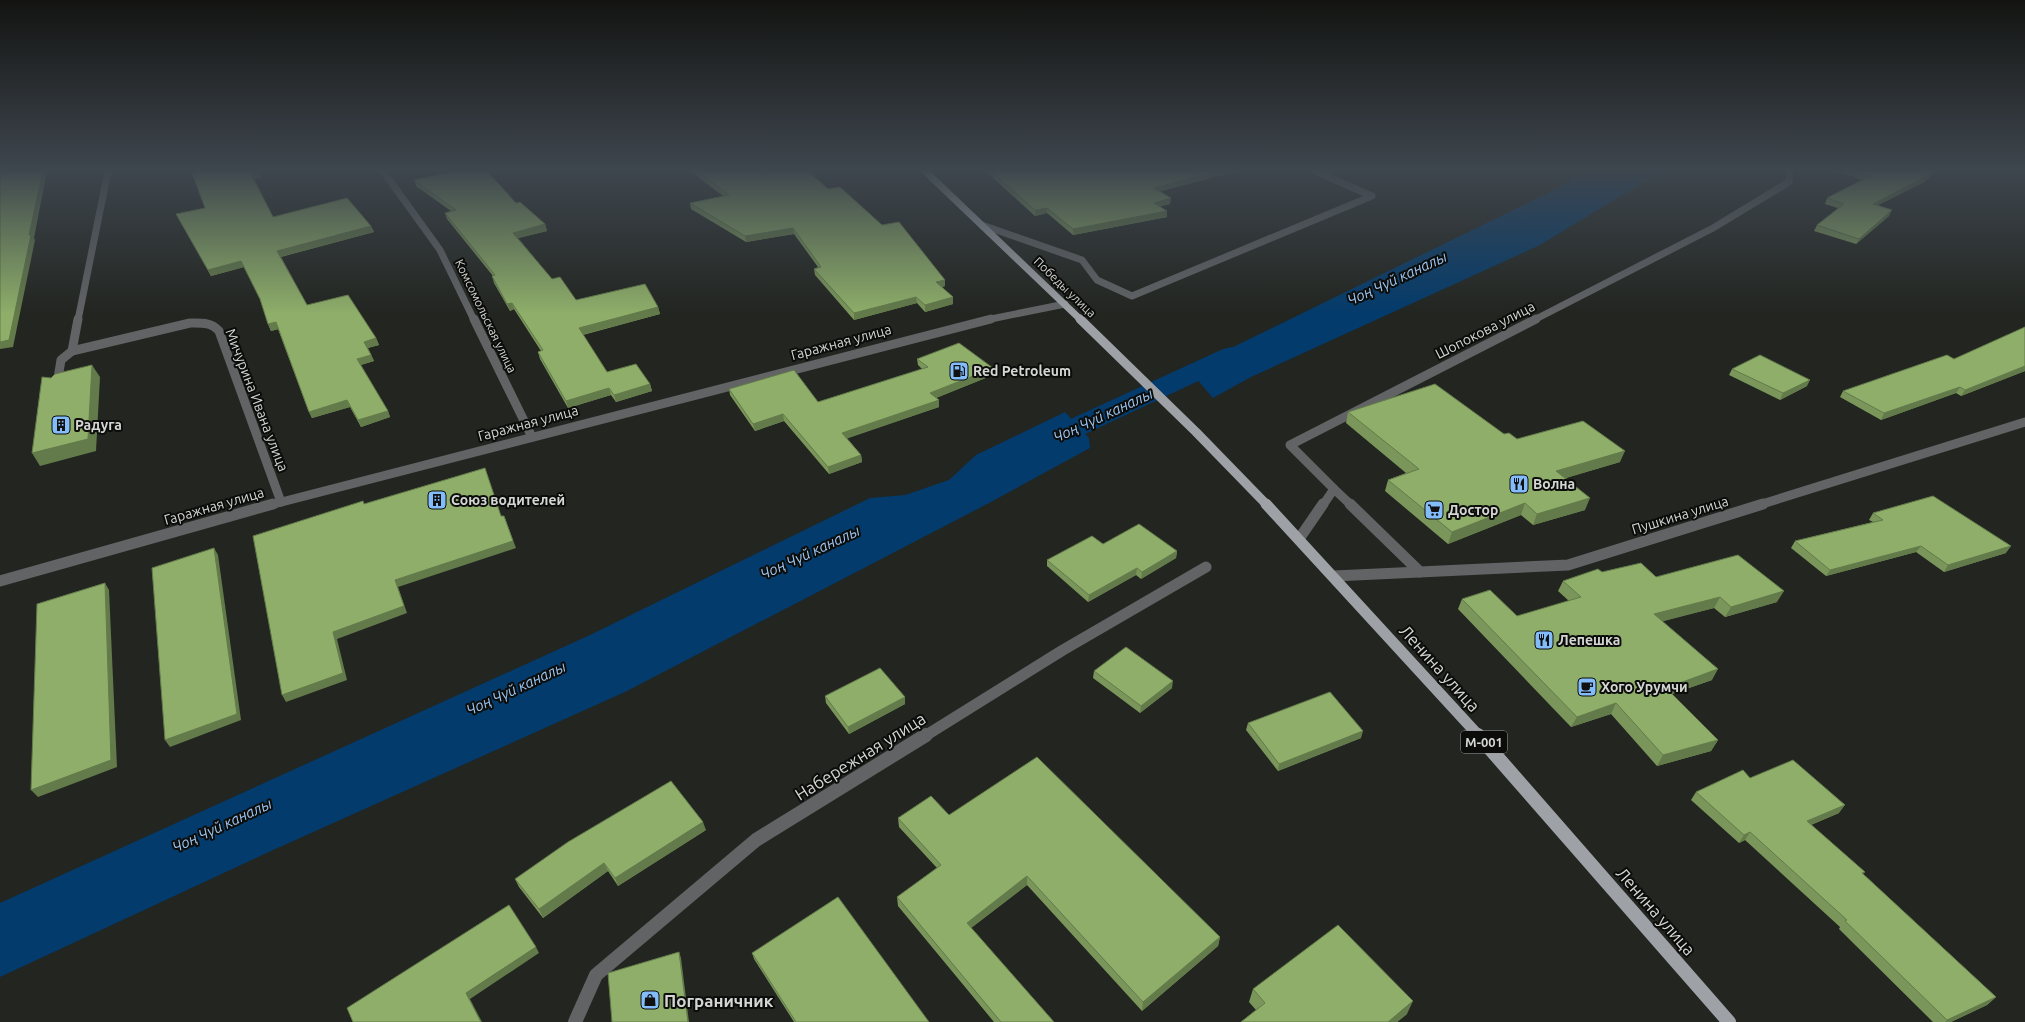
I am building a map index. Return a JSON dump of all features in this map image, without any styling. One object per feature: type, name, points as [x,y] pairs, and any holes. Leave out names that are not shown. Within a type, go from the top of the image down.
[{"type":"main road","name":"Победы улица","points":[[975,219],[1100,338],[1232,469]]},
{"type":"main road","name":"Ленина улица","points":[[1232,469],[1334,576],[1546,809],[1729,1022]]},
{"type":"street","points":[[57,384],[61,360],[72,351],[98,219]]},
{"type":"street","name":"Комсомольская улица","points":[[417,219],[440,250],[532,437]]},
{"type":"street","points":[[982,225],[1082,260],[1096,280],[1132,296],[1318,219]]},
{"type":"street","name":"Шопокова улица","points":[[1334,489],[1290,445],[1713,228],[1728,219]]},
{"type":"street","name":"Гаражная улица","points":[[0,581],[281,502],[966,324],[1065,304]]},
{"type":"street","name":"Мичурина Ивана улица","points":[[72,351],[190,323],[205,322],[215,326],[219,331],[281,502]]},
{"type":"street","name":"Пушкина улица","points":[[1334,576],[1568,565],[2025,422]]},
{"type":"street","points":[[1299,539],[1334,489],[1420,572]]},
{"type":"street","name":"Набережная улица","points":[[575,1022],[596,975],[756,840],[1063,650],[1206,567]]},
{"type":"water","points":[[1495,219],[1583,219],[1540,245],[1251,377],[1213,398],[1188,369]]},
{"type":"water","points":[[1065,412],[1089,438],[1090,448],[991,502],[625,692],[271,851],[0,977],[0,903],[590,635],[870,498],[905,495],[949,480],[976,455]]},
{"type":"building","points":[[0,219],[33,219],[29,235],[31,235],[9,340],[0,342]]},
{"type":"building","points":[[179,219],[365,219],[371,226],[277,251],[307,305],[348,295],[376,338],[364,342],[371,355],[357,359],[388,411],[358,420],[347,400],[309,412],[276,322],[268,324],[260,299],[241,261],[208,270]]},
{"type":"building","points":[[450,219],[539,219],[545,224],[513,233],[552,279],[560,277],[576,300],[645,284],[658,307],[579,328],[607,372],[636,364],[650,384],[614,395],[609,388],[566,401],[538,352],[543,350],[512,303],[507,304],[492,276],[495,275]]},
{"type":"building","points":[[716,219],[875,219],[882,225],[899,222],[945,280],[936,282],[953,297],[925,305],[916,297],[854,313],[814,269],[821,267],[793,228],[745,236]]},
{"type":"building","points":[[1060,219],[1127,219],[1073,229]]},
{"type":"building","points":[[1825,219],[1882,219],[1859,239],[1817,225]]},
{"type":"building","points":[[2025,327],[2025,366],[1965,390],[1960,387],[1884,413],[1843,391],[1947,355],[1954,359]]},
{"type":"building","points":[[959,343],[993,368],[930,393],[939,400],[842,433],[861,455],[828,467],[783,414],[753,424],[729,389],[794,370],[818,402],[928,367],[917,359]]},
{"type":"building","points":[[1760,355],[1810,380],[1783,393],[1732,369]]},
{"type":"building","name":"Радуга","points":[[92,365],[88,439],[32,453],[42,377],[51,378],[55,374]]},
{"type":"building","points":[[1435,384],[1504,434],[1509,433],[1517,439],[1583,421],[1625,451],[1556,471],[1590,498],[1537,514],[1525,503],[1452,532],[1388,480],[1419,469],[1348,412]]},
{"type":"building","points":[[485,468],[501,516],[504,516],[513,541],[395,580],[404,606],[333,632],[343,673],[282,695],[253,536],[363,501],[364,504]]},
{"type":"building","points":[[1933,496],[2011,546],[1948,565],[1921,546],[1830,570],[1795,541],[1883,520],[1873,513]]},
{"type":"building","points":[[1139,524],[1177,551],[1142,572],[1137,568],[1089,595],[1047,560],[1092,536],[1103,544]]},
{"type":"building","points":[[214,548],[237,714],[165,740],[152,568]]},
{"type":"building","points":[[1738,555],[1784,591],[1731,607],[1720,597],[1654,614],[1718,669],[1666,688],[1718,740],[1663,755],[1616,703],[1577,717],[1462,599],[1490,590],[1517,616],[1581,597],[1563,581],[1598,569],[1602,572],[1641,563],[1656,577]]},
{"type":"building","points":[[105,583],[111,760],[31,790],[37,604]]},
{"type":"building","points":[[1126,647],[1173,681],[1141,706],[1094,671]]},
{"type":"building","points":[[880,668],[905,697],[848,727],[825,696]]},
{"type":"building","points":[[1330,692],[1363,731],[1279,764],[1248,723]]},
{"type":"building","points":[[1037,757],[1220,937],[1143,1002],[1027,876],[967,923],[1054,1022],[1001,1022],[897,897],[941,865],[898,818],[931,796],[949,815]]},
{"type":"building","points":[[1793,760],[1845,805],[1807,821],[1865,872],[1862,873],[1996,997],[1947,1020],[1845,921],[1847,920],[1750,832],[1744,835],[1696,792],[1743,770],[1750,778]]},
{"type":"building","points":[[671,781],[703,822],[615,878],[604,863],[539,909],[515,879],[568,842]]},
{"type":"building","points":[[838,897],[929,1022],[796,1022],[752,953]]},
{"type":"building","points":[[509,905],[536,947],[466,993],[481,1022],[353,1022],[347,1008]]},
{"type":"building","points":[[1338,925],[1413,1001],[1388,1022],[1241,1022],[1265,1003],[1253,989]]},
{"type":"building","name":"Пограничник","points":[[679,952],[688,1022],[612,1022],[608,973]]},
{"type":"waterway","name":"Чоң Чүй каналы","points":[[1038,445],[1232,355]]},
{"type":"place","name":"Red Petroleum","points":[[959,371]]},
{"type":"place","name":"Радуга","points":[[61,425]]},
{"type":"place","name":"Волна","points":[[1519,484]]},
{"type":"place","name":"Союз водителей","points":[[437,500]]},
{"type":"place","name":"Достор","points":[[1434,510]]},
{"type":"place","name":"Лепешка","points":[[1544,640]]},
{"type":"place","name":"Хого Урумчи","points":[[1587,687]]},
{"type":"place","name":"Пограничник","points":[[650,1000]]}]
